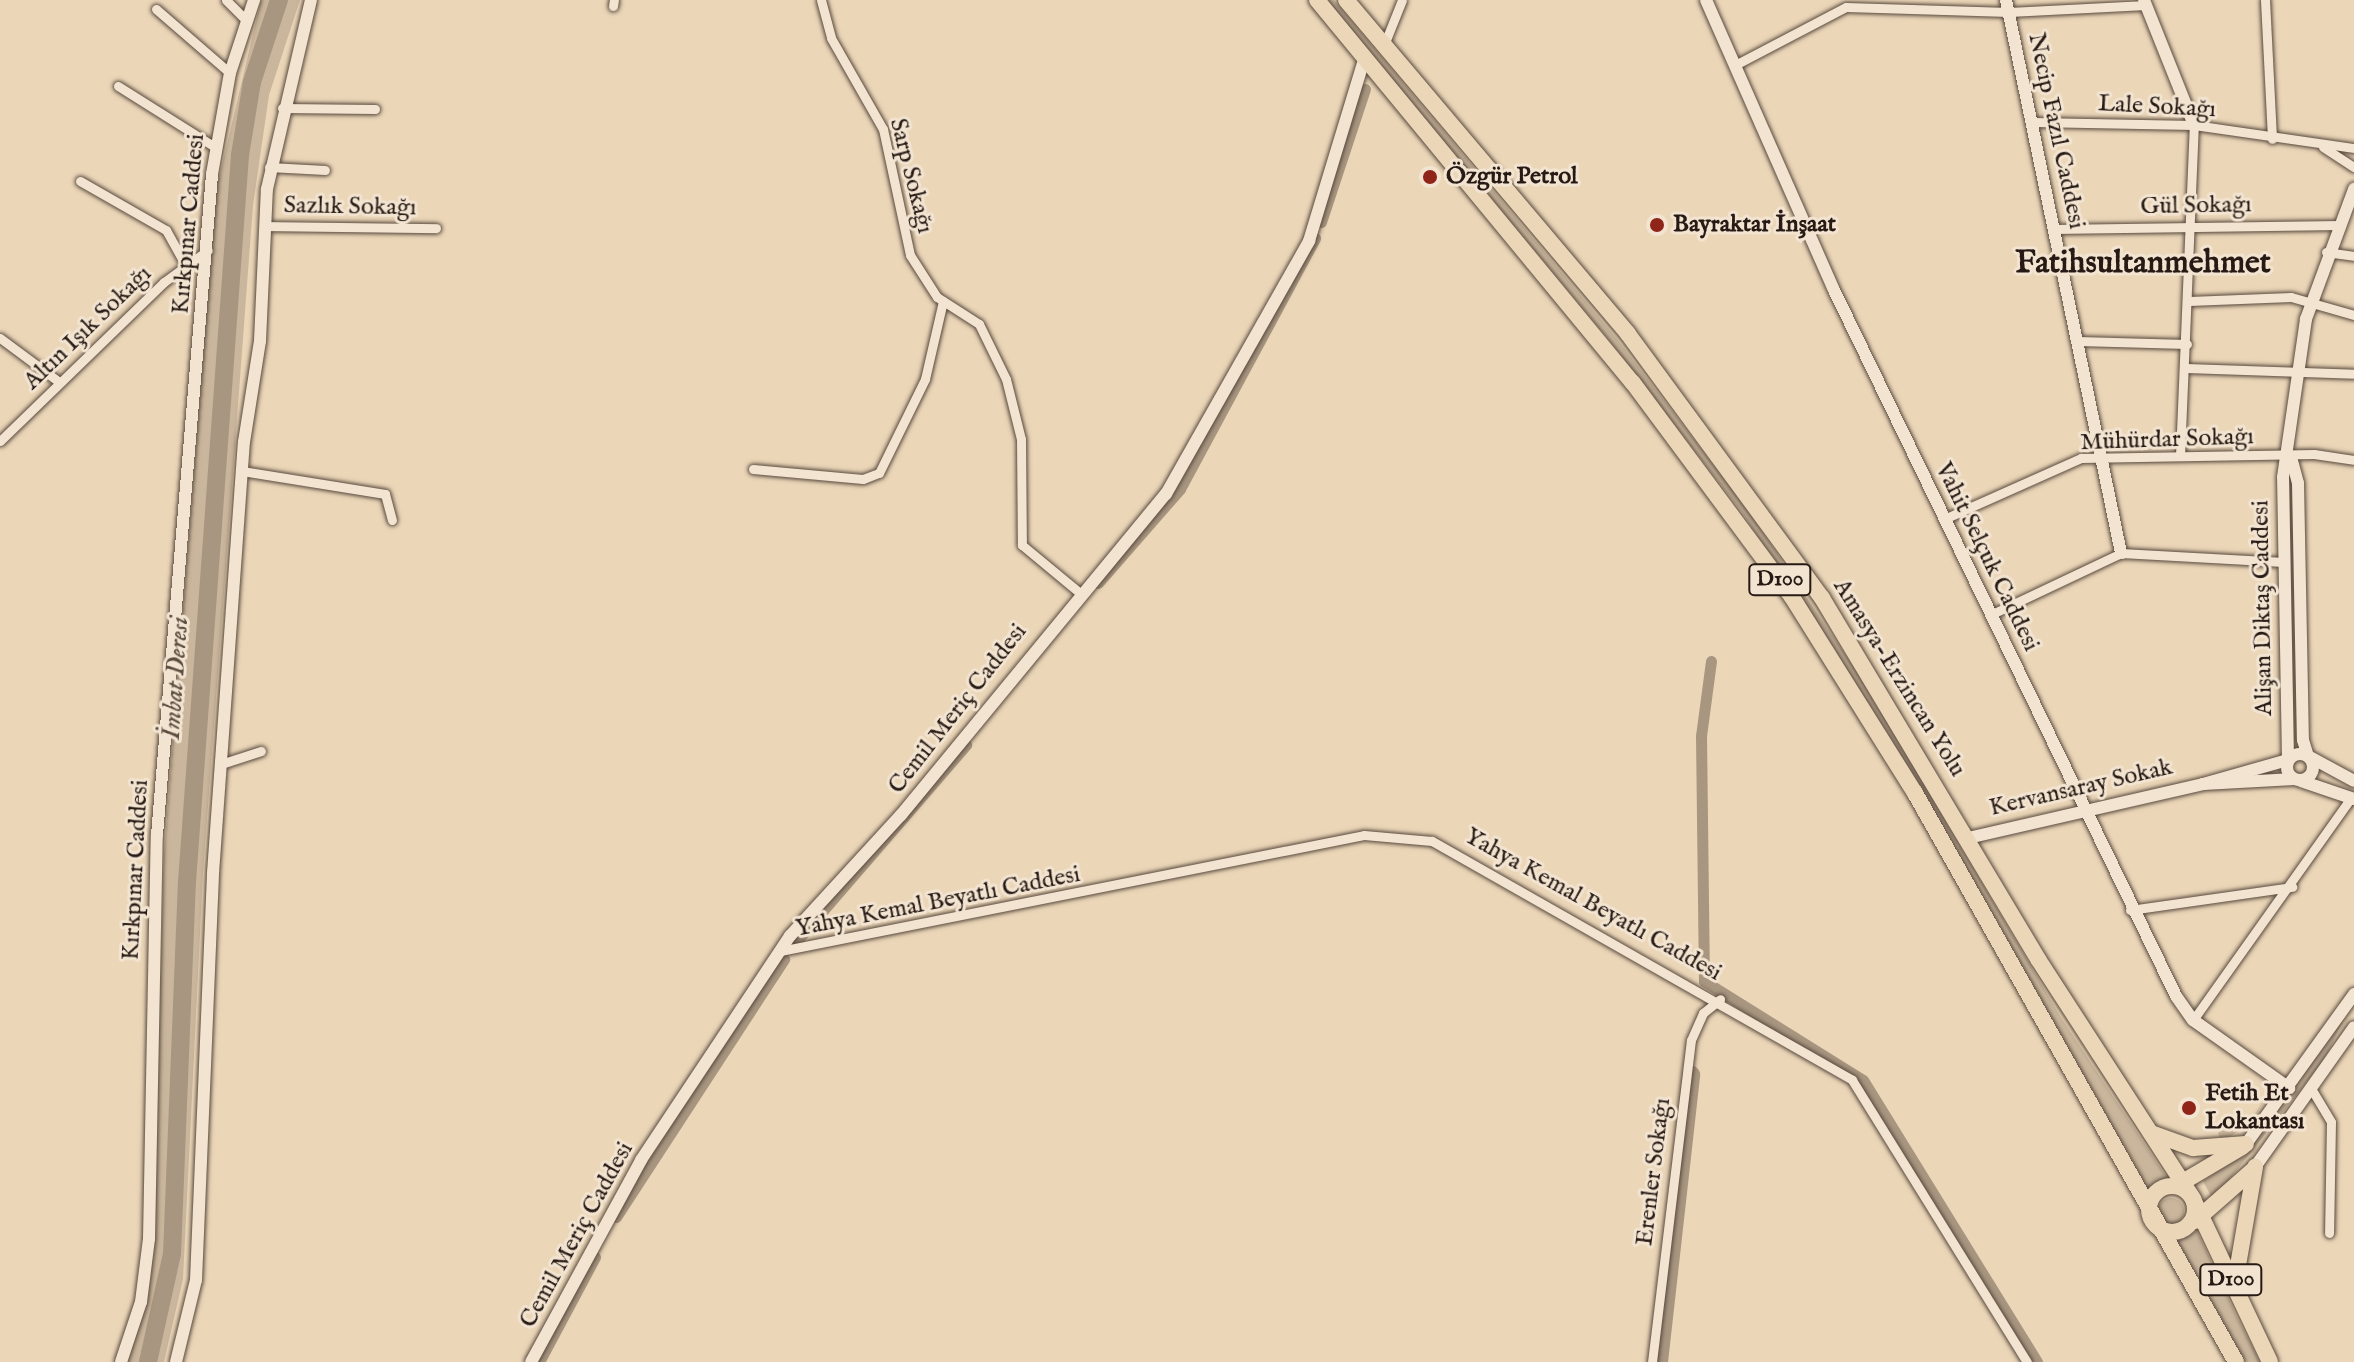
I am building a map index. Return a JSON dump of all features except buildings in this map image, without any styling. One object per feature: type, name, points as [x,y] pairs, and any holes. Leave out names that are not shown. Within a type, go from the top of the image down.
[{"type":"highway","name":"Amasya-Erzincan Yolu","points":[[1317,0],[1633,383],[1792,597],[1915,793],[2152,1222],[2236,1362]]},
{"type":"highway","name":"Amasya-Erzincan Yolu","points":[[1346,0],[1724,459],[1872,674],[1968,838],[2180,1184]]},
{"type":"highway","points":[[2151,1133],[2193,1148],[2246,1144]]},
{"type":"highway","points":[[2246,1144],[2150,1199],[2152,1222],[2172,1233],[2187,1227],[2255,1167]]},
{"type":"highway","points":[[2235,1290],[2241,1220],[2255,1167]]},
{"type":"highway","name":"D100","points":[[2180,1184],[2202,1216],[2270,1362]]},
{"type":"highway","points":[[2187,1227],[2193,1199]]},
{"type":"street","points":[[226,0],[247,21]]},
{"type":"street","name":"Kırkpınar Caddesi","points":[[121,1362],[141,1302],[149,1239],[157,835],[215,147],[230,73],[254,0]]},
{"type":"street","points":[[176,1362],[198,1255],[221,764],[242,471],[260,341],[269,167],[280,108],[311,0]]},
{"type":"street","name":"Sarp Sokağı","points":[[821,0],[831,38],[883,129],[910,255],[943,301],[979,324],[1013,401],[1023,462],[1022,545],[1080,593]]},
{"type":"street","points":[[1384,45],[1402,0]]},
{"type":"street","name":"Vahit Selçuk Caddesi","points":[[1706,0],[1944,519],[2130,910],[2193,1020],[2289,1088]]},
{"type":"street","points":[[2265,0],[2272,139]]},
{"type":"street","points":[[1735,65],[1835,12],[1863,3],[2007,6],[2145,2],[2194,125],[2189,301],[2180,456]]},
{"type":"street","name":"Necip Fazıl Caddesi","points":[[2007,6],[2034,122],[2053,229],[2121,553]]},
{"type":"street","points":[[156,9],[230,73]]},
{"type":"street","name":"Cemil Meriç Caddesi","points":[[531,1362],[641,1160],[780,951],[901,815],[1080,593],[1166,494],[1296,269],[1365,57]]},
{"type":"street","points":[[118,86],[215,147]]},
{"type":"street","points":[[280,108],[375,109]]},
{"type":"street","name":"Lale Sokağı","points":[[2034,122],[2194,125],[2323,147],[2354,148]]},
{"type":"street","name":"Lale Sokağı","points":[[2323,147],[2354,167]]},
{"type":"street","points":[[269,167],[325,170]]},
{"type":"street","points":[[80,181],[166,230],[185,264]]},
{"type":"street","name":"Alişan Diktaş Caddesi","points":[[2308,756],[2291,457],[2297,369],[2310,304],[2325,252],[2354,189]]},
{"type":"street","name":"Gül Sokağı","points":[[2053,229],[2340,225]]},
{"type":"street","name":"Sazlık Sokağı","points":[[264,226],[436,228]]},
{"type":"street","name":"Altın Işık Sokağı","points":[[0,441],[185,264],[208,250]]},
{"type":"street","points":[[2325,252],[2354,256]]},
{"type":"street","points":[[2189,301],[2280,297],[2354,315]]},
{"type":"street","points":[[753,469],[863,479],[879,473],[925,379],[943,301]]},
{"type":"street","points":[[0,338],[59,382]]},
{"type":"street","points":[[2078,341],[2187,344]]},
{"type":"street","points":[[2186,368],[2297,369],[2354,374]]},
{"type":"street","name":"Mühürdar Sokağı","points":[[1944,519],[2073,461],[2102,457],[2180,456],[2354,460]]},
{"type":"street","name":"Alişan Diktaş Caddesi","points":[[2291,457],[2283,477],[2284,562],[2288,760],[2296,780]]},
{"type":"street","points":[[242,471],[385,494],[392,520]]},
{"type":"street","points":[[1990,615],[2121,553],[2284,562]]},
{"type":"street","points":[[221,764],[261,751]]},
{"type":"street","points":[[2296,780],[2312,772],[2308,756]]},
{"type":"street","points":[[2308,756],[2354,781]]},
{"type":"street","name":"Kervansaray Sokak","points":[[1968,838],[2082,806],[2203,784],[2308,756]]},
{"type":"street","points":[[2193,1020],[2292,887],[2353,798],[2296,780]]},
{"type":"street","name":"Kervansaray Sokak","points":[[2203,784],[2296,780]]},
{"type":"street","name":"Yahya Kemal Beyatlı Caddesi","points":[[780,951],[1395,834],[1476,861],[1720,999],[1861,1089],[2027,1362]]},
{"type":"street","points":[[2130,910],[2292,887]]},
{"type":"street","name":"Erenler Sokağı","points":[[1652,1362],[1691,1040],[1703,1013],[1720,999]]},
{"type":"street","points":[[2246,1144],[2352,1001]]},
{"type":"street","points":[[2255,1167],[2354,1027]]},
{"type":"street","points":[[2312,1090],[2331,1122],[2329,1233]]},
{"type":"shaded area","points":[[261,0],[300,0],[269,95],[253,205],[203,872],[183,1279],[164,1362],[127,1362],[151,1279],[164,855],[216,191]]},
{"type":"shaded area","points":[[1326,0],[1334,0],[1616,338],[1747,509],[1863,681],[2060,1016],[2167,1178],[2146,1191],[1915,779],[1742,512],[1610,341]]},
{"type":"shaded area","points":[[2344,1019],[2324,1060],[2213,1200],[2203,1181],[2252,1145]]},
{"type":"shaded area","points":[[2271,1089],[2251,1122],[2221,1143],[2218,1132],[2250,1122]]},
{"type":"shaded area","points":[[2171,1198],[2180,1202],[2184,1211],[2180,1220],[2171,1224],[2162,1220],[2158,1211],[2162,1202]]},
{"type":"shaded area","points":[[2197,1231],[2260,1362],[2245,1362],[2173,1244]]},
{"type":"waterway","name":"İmbat Deresi","points":[[148,1362],[172,1254],[187,882],[240,155],[252,82],[279,0]]},
{"type":"waterway","points":[[1321,222],[1365,89]]},
{"type":"waterway","points":[[1098,583],[1180,489],[1315,238]]},
{"type":"waterway","points":[[1711,661],[1701,736],[1704,981],[1863,1080],[2037,1362]]},
{"type":"waterway","points":[[795,943],[966,745]]},
{"type":"waterway","points":[[616,1217],[784,959]]},
{"type":"waterway","points":[[1659,1362],[1691,1075]]},
{"type":"waterway","points":[[539,1362],[595,1257]]},
{"type":"place","name":"Özgür Petrol","points":[[1430,177]]},
{"type":"place","name":"Bayraktar İnşaat","points":[[1657,225]]},
{"type":"place","name":"Fetih Et Lokantası","points":[[2189,1108]]},
{"type":"district","name":"Fatihsultanmehmet","points":[[2143,264]]}]
